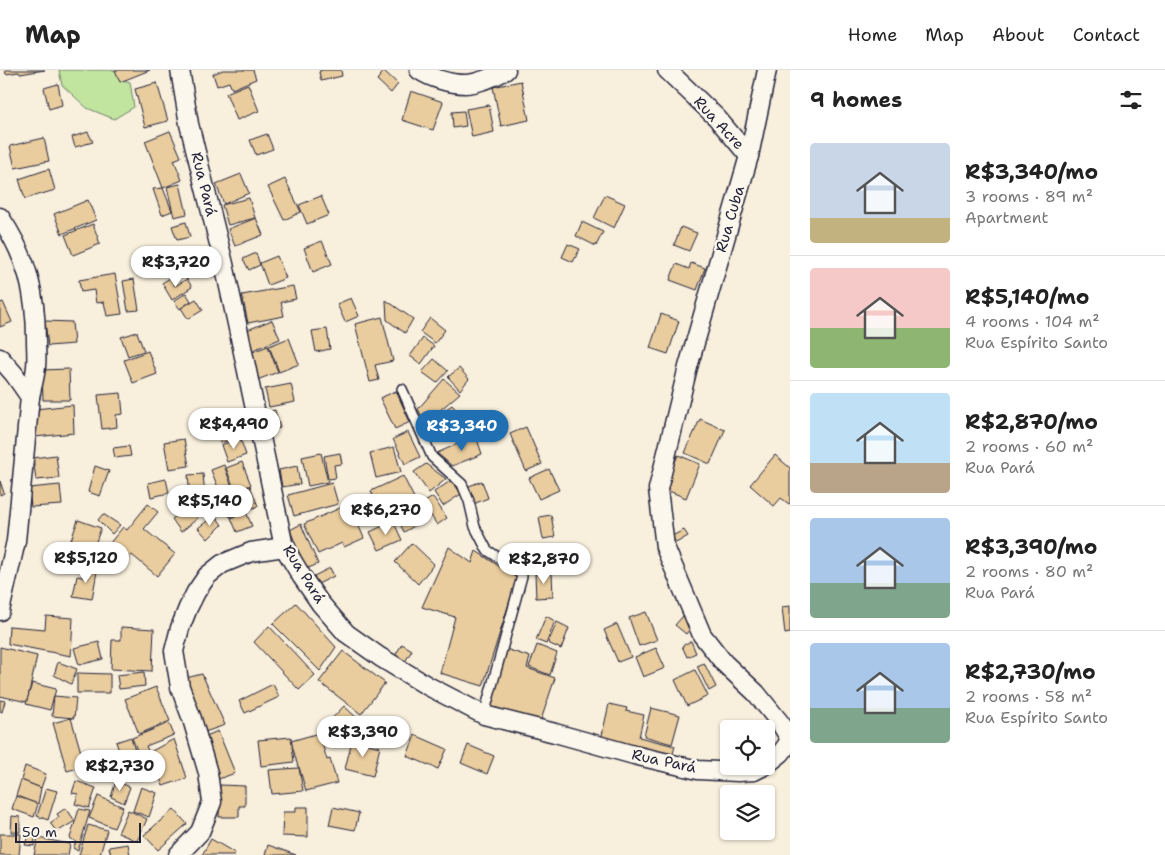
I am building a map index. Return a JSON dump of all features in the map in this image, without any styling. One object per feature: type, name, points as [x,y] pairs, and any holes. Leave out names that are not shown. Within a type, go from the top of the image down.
[{"type":"street","name":"Rua Pará","points":[[180,70],[189,124],[224,264],[284,547],[320,603],[346,632],[380,657],[426,685],[484,715],[634,755],[698,770],[720,771]]},
{"type":"street","points":[[419,70],[447,81],[466,84],[494,77],[506,70]]},
{"type":"street","name":"Rua Acre","points":[[667,70],[717,118],[749,156]]},
{"type":"street","name":"Rua Cuba","points":[[724,662],[702,635],[665,547],[658,489],[688,367],[749,156],[767,70]]},
{"type":"street","points":[[0,217],[8,228],[23,258],[32,287],[36,330],[36,367],[30,397],[16,541],[0,612]]},
{"type":"street","points":[[0,358],[30,397]]},
{"type":"street","points":[[178,855],[200,832],[212,802],[208,774],[192,719],[180,687],[174,651],[180,628],[196,592],[207,576],[222,564],[251,552],[284,547]]},
{"type":"street","name":"Rua Pará","points":[[724,662],[756,693],[781,724],[790,740],[775,758]]},
{"type":"lane","points":[[402,388],[432,457],[462,484],[469,501],[475,527],[488,550],[516,569],[522,576],[484,715]]},
{"type":"green space","points":[[59,70],[115,70],[120,79],[130,82],[134,107],[114,119],[87,108],[62,85]]},
{"type":"building","points":[[5,70],[45,70],[6,74]]},
{"type":"building","points":[[115,70],[150,70],[120,82]]},
{"type":"building","points":[[223,70],[253,70],[256,79],[232,89],[229,82],[217,86],[213,74]]},
{"type":"building","points":[[320,70],[341,70],[342,76],[321,81]]},
{"type":"building","points":[[384,71],[398,84],[391,93],[377,80]]},
{"type":"building","points":[[521,81],[529,120],[501,126],[493,87]]},
{"type":"building","points":[[157,83],[168,121],[145,127],[135,89]]},
{"type":"building","points":[[58,84],[62,105],[49,109],[44,88]]},
{"type":"building","points":[[248,84],[259,111],[237,120],[226,93]]},
{"type":"building","points":[[411,91],[443,102],[433,130],[402,120]]},
{"type":"building","points":[[489,105],[494,132],[472,137],[466,109]]},
{"type":"building","points":[[464,111],[466,126],[453,128],[452,112]]},
{"type":"building","points":[[170,131],[181,157],[174,160],[182,180],[163,188],[145,141]]},
{"type":"building","points":[[88,132],[93,142],[75,147],[72,137]]},
{"type":"building","points":[[267,134],[273,149],[256,155],[250,140]]},
{"type":"building","points":[[44,138],[49,161],[15,168],[10,146]]},
{"type":"building","points":[[49,169],[55,190],[25,199],[19,179]]},
{"type":"building","points":[[241,174],[249,193],[224,204],[216,184]]},
{"type":"building","points":[[285,179],[301,212],[284,220],[268,187]]},
{"type":"building","points":[[180,184],[187,214],[174,217],[167,187]]},
{"type":"building","points":[[163,188],[172,211],[162,215],[153,189]]},
{"type":"building","points":[[605,195],[625,204],[614,228],[594,218]]},
{"type":"building","points":[[321,196],[329,215],[307,224],[299,205]]},
{"type":"building","points":[[249,198],[255,218],[228,225],[222,205]]},
{"type":"building","points":[[88,200],[96,220],[62,234],[54,214]]},
{"type":"building","points":[[256,218],[263,235],[235,246],[228,229]]},
{"type":"building","points":[[186,222],[190,237],[177,240],[172,226]]},
{"type":"building","points":[[582,222],[603,232],[596,246],[576,236]]},
{"type":"building","points":[[93,224],[100,244],[73,255],[65,235]]},
{"type":"building","points":[[681,227],[697,233],[689,251],[674,245]]},
{"type":"building","points":[[322,241],[332,264],[313,272],[304,248]]},
{"type":"building","points":[[568,244],[580,249],[573,262],[562,257]]},
{"type":"building","points":[[256,253],[260,265],[249,270],[243,259]]},
{"type":"building","points":[[277,256],[286,278],[268,285],[260,263]]},
{"type":"building","points":[[691,263],[705,268],[697,290],[670,280],[676,264],[689,269]]},
{"type":"building","points":[[115,274],[122,314],[107,316],[104,302],[96,303],[94,290],[81,292],[79,280]]},
{"type":"building","points":[[170,278],[175,286],[187,279],[192,287],[172,300],[162,283]]},
{"type":"building","points":[[134,279],[139,310],[128,311],[123,281]]},
{"type":"building","points":[[293,286],[296,299],[281,302],[284,316],[248,323],[242,295]]},
{"type":"building","points":[[186,293],[191,301],[180,309],[174,301]]},
{"type":"building","points":[[351,298],[359,316],[345,322],[337,304]]},
{"type":"building","points":[[196,299],[203,310],[188,319],[181,308]]},
{"type":"building","points":[[386,300],[413,319],[405,333],[387,320]]},
{"type":"building","points":[[3,302],[12,322],[0,327],[0,303]]},
{"type":"building","points":[[661,314],[679,321],[668,354],[650,348]]},
{"type":"building","points":[[382,317],[393,361],[375,365],[379,380],[370,382],[355,324]]},
{"type":"building","points":[[430,318],[445,330],[435,343],[420,332]]},
{"type":"building","points":[[272,320],[280,339],[253,350],[245,331]]},
{"type":"building","points":[[45,321],[72,322],[74,344],[48,346]]},
{"type":"building","points":[[327,329],[330,349],[316,352],[312,331]]},
{"type":"building","points":[[137,332],[144,351],[128,356],[121,337]]},
{"type":"building","points":[[289,338],[299,364],[279,372],[269,346]]},
{"type":"building","points":[[423,338],[434,346],[421,364],[410,356]]},
{"type":"building","points":[[268,346],[278,372],[257,380],[247,354]]},
{"type":"building","points":[[148,351],[157,374],[133,383],[124,360]]},
{"type":"building","points":[[434,359],[448,371],[437,383],[422,372]]},
{"type":"building","points":[[459,368],[469,379],[460,390],[448,377]]},
{"type":"building","points":[[69,369],[70,400],[43,400],[42,370]]},
{"type":"building","points":[[444,379],[460,393],[425,423],[418,409]]},
{"type":"building","points":[[291,384],[295,402],[269,407],[265,389]]},
{"type":"building","points":[[396,391],[410,422],[395,429],[380,398]]},
{"type":"building","points":[[121,393],[123,414],[116,415],[117,427],[102,429],[98,395]]},
{"type":"building","points":[[73,405],[74,433],[35,437],[35,409]]},
{"type":"building","points":[[452,405],[464,419],[451,432],[439,414]]},
{"type":"building","points":[[275,410],[280,428],[264,432],[260,414]]},
{"type":"building","points":[[241,413],[247,435],[220,443],[213,421]]},
{"type":"building","points":[[436,415],[450,434],[439,442],[424,425]]},
{"type":"building","points":[[700,419],[725,430],[710,464],[685,453]]},
{"type":"building","points":[[526,427],[542,464],[526,471],[510,434]]},
{"type":"building","points":[[408,432],[420,457],[405,464],[393,439]]},
{"type":"building","points":[[476,436],[482,454],[452,466],[437,453]]},
{"type":"building","points":[[240,438],[246,455],[227,462],[221,445]]},
{"type":"building","points":[[184,439],[189,466],[169,469],[164,442]]},
{"type":"building","points":[[129,446],[131,456],[115,458],[113,448]]},
{"type":"building","points":[[394,447],[401,472],[376,478],[370,453]]},
{"type":"building","points":[[321,453],[328,482],[308,486],[302,457]]},
{"type":"building","points":[[340,453],[342,464],[334,465],[336,478],[328,479],[324,456]]},
{"type":"building","points":[[56,455],[59,478],[36,480],[33,458]]},
{"type":"building","points":[[678,455],[700,464],[686,498],[664,489]]},
{"type":"building","points":[[775,455],[790,468],[790,503],[781,498],[774,506],[750,485]]},
{"type":"building","points":[[242,462],[251,485],[235,491],[226,468]]},
{"type":"building","points":[[426,464],[446,479],[429,493],[414,472]]},
{"type":"building","points":[[224,465],[233,490],[221,495],[211,470]]},
{"type":"building","points":[[95,466],[109,471],[100,496],[88,492]]},
{"type":"building","points":[[297,466],[300,484],[282,487],[279,470]]},
{"type":"building","points":[[549,469],[559,490],[539,499],[529,478]]},
{"type":"building","points":[[203,474],[205,496],[190,497],[188,475]]},
{"type":"building","points":[[403,476],[416,502],[383,517],[371,491]]},
{"type":"building","points":[[166,479],[169,493],[151,497],[148,483]]},
{"type":"building","points":[[452,480],[461,494],[443,506],[434,492]]},
{"type":"building","points":[[0,481],[4,493],[0,495]]},
{"type":"building","points":[[482,481],[488,498],[471,505],[464,488]]},
{"type":"building","points":[[332,483],[338,504],[294,516],[288,495]]},
{"type":"building","points":[[60,485],[62,505],[31,507],[29,488]]},
{"type":"building","points":[[250,486],[258,506],[230,517],[222,497]]},
{"type":"building","points":[[433,497],[447,518],[437,525],[423,503]]},
{"type":"building","points":[[148,504],[158,512],[144,529],[175,554],[157,576],[132,555],[120,569],[101,554],[123,527],[127,530]]},
{"type":"building","points":[[349,504],[364,538],[344,547],[342,543],[318,554],[304,524]]},
{"type":"building","points":[[189,506],[198,518],[181,532],[172,519]]},
{"type":"building","points":[[408,510],[416,525],[404,532],[396,516]]},
{"type":"building","points":[[246,512],[252,526],[237,532],[231,518]]},
{"type":"building","points":[[103,514],[120,525],[112,534],[98,520]]},
{"type":"building","points":[[215,515],[222,525],[208,539],[198,528]]},
{"type":"building","points":[[551,515],[555,537],[543,539],[539,517]]},
{"type":"building","points":[[78,520],[101,528],[94,547],[71,540]]},
{"type":"building","points":[[393,521],[402,540],[379,550],[370,532]]},
{"type":"building","points":[[301,524],[318,564],[306,569],[290,530]]},
{"type":"building","points":[[684,530],[688,536],[676,543],[672,536]]},
{"type":"building","points":[[412,543],[434,564],[418,584],[395,562]]},
{"type":"building","points":[[449,547],[472,563],[476,551],[517,578],[483,686],[440,673],[455,617],[422,607]]},
{"type":"building","points":[[90,565],[98,566],[92,599],[73,596],[77,576],[88,578]]},
{"type":"building","points":[[330,568],[334,576],[318,584],[314,576]]},
{"type":"building","points":[[552,573],[553,597],[536,598],[535,574]]},
{"type":"building","points":[[296,603],[336,647],[320,671],[273,624]]},
{"type":"building","points":[[790,606],[790,633],[785,634],[782,607]]},
{"type":"building","points":[[646,612],[657,640],[639,646],[629,618]]},
{"type":"building","points":[[46,616],[73,618],[71,656],[8,644],[9,626],[45,629]]},
{"type":"building","points":[[546,616],[555,621],[546,644],[536,640]]},
{"type":"building","points":[[683,616],[693,625],[686,634],[675,625]]},
{"type":"building","points":[[557,622],[569,628],[561,649],[548,643]]},
{"type":"building","points":[[617,624],[631,657],[618,662],[604,630]]},
{"type":"building","points":[[269,626],[315,675],[299,690],[254,642]]},
{"type":"building","points":[[121,627],[154,629],[152,671],[111,669],[112,640],[121,640]]},
{"type":"building","points":[[691,641],[696,653],[687,657],[682,646]]},
{"type":"building","points":[[99,642],[103,659],[79,665],[74,648]]},
{"type":"building","points":[[402,644],[412,650],[402,667],[392,661]]},
{"type":"building","points":[[537,645],[557,653],[550,675],[529,667]]},
{"type":"building","points":[[0,647],[37,656],[27,702],[0,696]]},
{"type":"building","points":[[656,648],[665,668],[643,677],[635,657]]},
{"type":"building","points":[[506,649],[530,657],[527,668],[555,678],[540,723],[488,705]]},
{"type":"building","points":[[343,651],[385,683],[361,714],[319,682]]},
{"type":"building","points":[[58,662],[77,669],[71,684],[54,675]]},
{"type":"building","points":[[704,663],[716,687],[709,691],[697,666]]},
{"type":"building","points":[[695,670],[708,696],[687,706],[675,680]]},
{"type":"building","points":[[144,672],[145,686],[119,689],[117,675]]},
{"type":"building","points":[[77,673],[110,674],[110,693],[77,693]]},
{"type":"building","points":[[202,674],[225,725],[199,734],[182,679]]},
{"type":"building","points":[[32,683],[56,689],[50,710],[26,704]]},
{"type":"building","points":[[273,684],[279,697],[245,713],[239,701]]},
{"type":"building","points":[[156,687],[170,721],[139,734],[125,699]]},
{"type":"building","points":[[54,696],[76,698],[74,718],[52,716]]},
{"type":"building","points":[[0,700],[5,701],[2,712],[0,711]]},
{"type":"building","points":[[609,704],[627,708],[626,711],[644,715],[639,737],[675,746],[671,761],[600,744]]},
{"type":"building","points":[[344,706],[359,720],[337,743],[322,729]]},
{"type":"building","points":[[651,708],[680,715],[672,744],[644,736]]},
{"type":"building","points":[[71,718],[85,766],[67,771],[53,723]]},
{"type":"building","points":[[169,723],[174,735],[146,746],[148,751],[139,755],[132,738]]},
{"type":"building","points":[[218,731],[235,773],[216,780],[199,739]]},
{"type":"building","points":[[319,733],[327,760],[330,759],[337,783],[306,791],[291,741]]},
{"type":"building","points":[[415,735],[447,749],[438,769],[407,756]]},
{"type":"building","points":[[131,737],[136,754],[122,759],[116,742]]},
{"type":"building","points":[[291,737],[294,762],[261,766],[258,740]]},
{"type":"building","points":[[174,739],[187,778],[163,786],[150,752]]},
{"type":"building","points":[[352,740],[380,747],[373,776],[345,769]]},
{"type":"building","points":[[468,745],[494,756],[487,774],[461,763]]},
{"type":"building","points":[[128,759],[140,759],[131,780],[120,777]]},
{"type":"building","points":[[25,766],[46,774],[41,788],[21,780]]},
{"type":"building","points":[[299,768],[303,791],[272,794],[269,770]]},
{"type":"building","points":[[21,780],[41,788],[38,804],[16,796]]},
{"type":"building","points":[[76,781],[96,788],[89,808],[75,804],[78,794],[72,793]]},
{"type":"building","points":[[116,781],[130,787],[124,803],[111,797]]},
{"type":"building","points":[[220,785],[245,786],[245,806],[239,806],[239,817],[219,817]]},
{"type":"building","points":[[141,787],[157,793],[149,817],[133,811]]},
{"type":"building","points":[[46,788],[57,791],[48,820],[37,816]]},
{"type":"building","points":[[16,796],[38,804],[34,817],[12,809]]},
{"type":"building","points":[[98,796],[123,807],[114,828],[89,818]]},
{"type":"building","points":[[296,807],[308,807],[308,837],[282,836],[283,812],[296,812]]},
{"type":"building","points":[[333,807],[359,813],[355,830],[329,825]]},
{"type":"building","points":[[66,808],[75,821],[57,832],[50,823],[59,817],[57,814]]},
{"type":"building","points":[[79,809],[90,811],[78,851],[73,848],[76,842],[70,838]]},
{"type":"building","points":[[174,809],[187,824],[158,850],[144,835]]},
{"type":"building","points":[[128,810],[147,819],[137,841],[118,833]]},
{"type":"building","points":[[12,816],[20,817],[20,832],[11,832]]},
{"type":"building","points":[[88,825],[107,830],[100,855],[79,855]]},
{"type":"building","points":[[30,830],[36,832],[34,846],[25,845]]},
{"type":"building","points":[[0,834],[21,834],[19,855],[0,855]]},
{"type":"building","points":[[38,838],[70,844],[68,855],[34,855]]},
{"type":"building","points":[[211,839],[235,853],[234,855],[202,855]]},
{"type":"building","points":[[128,844],[130,855],[111,855],[109,847]]},
{"type":"building","points":[[268,845],[296,855],[265,855]]}]
